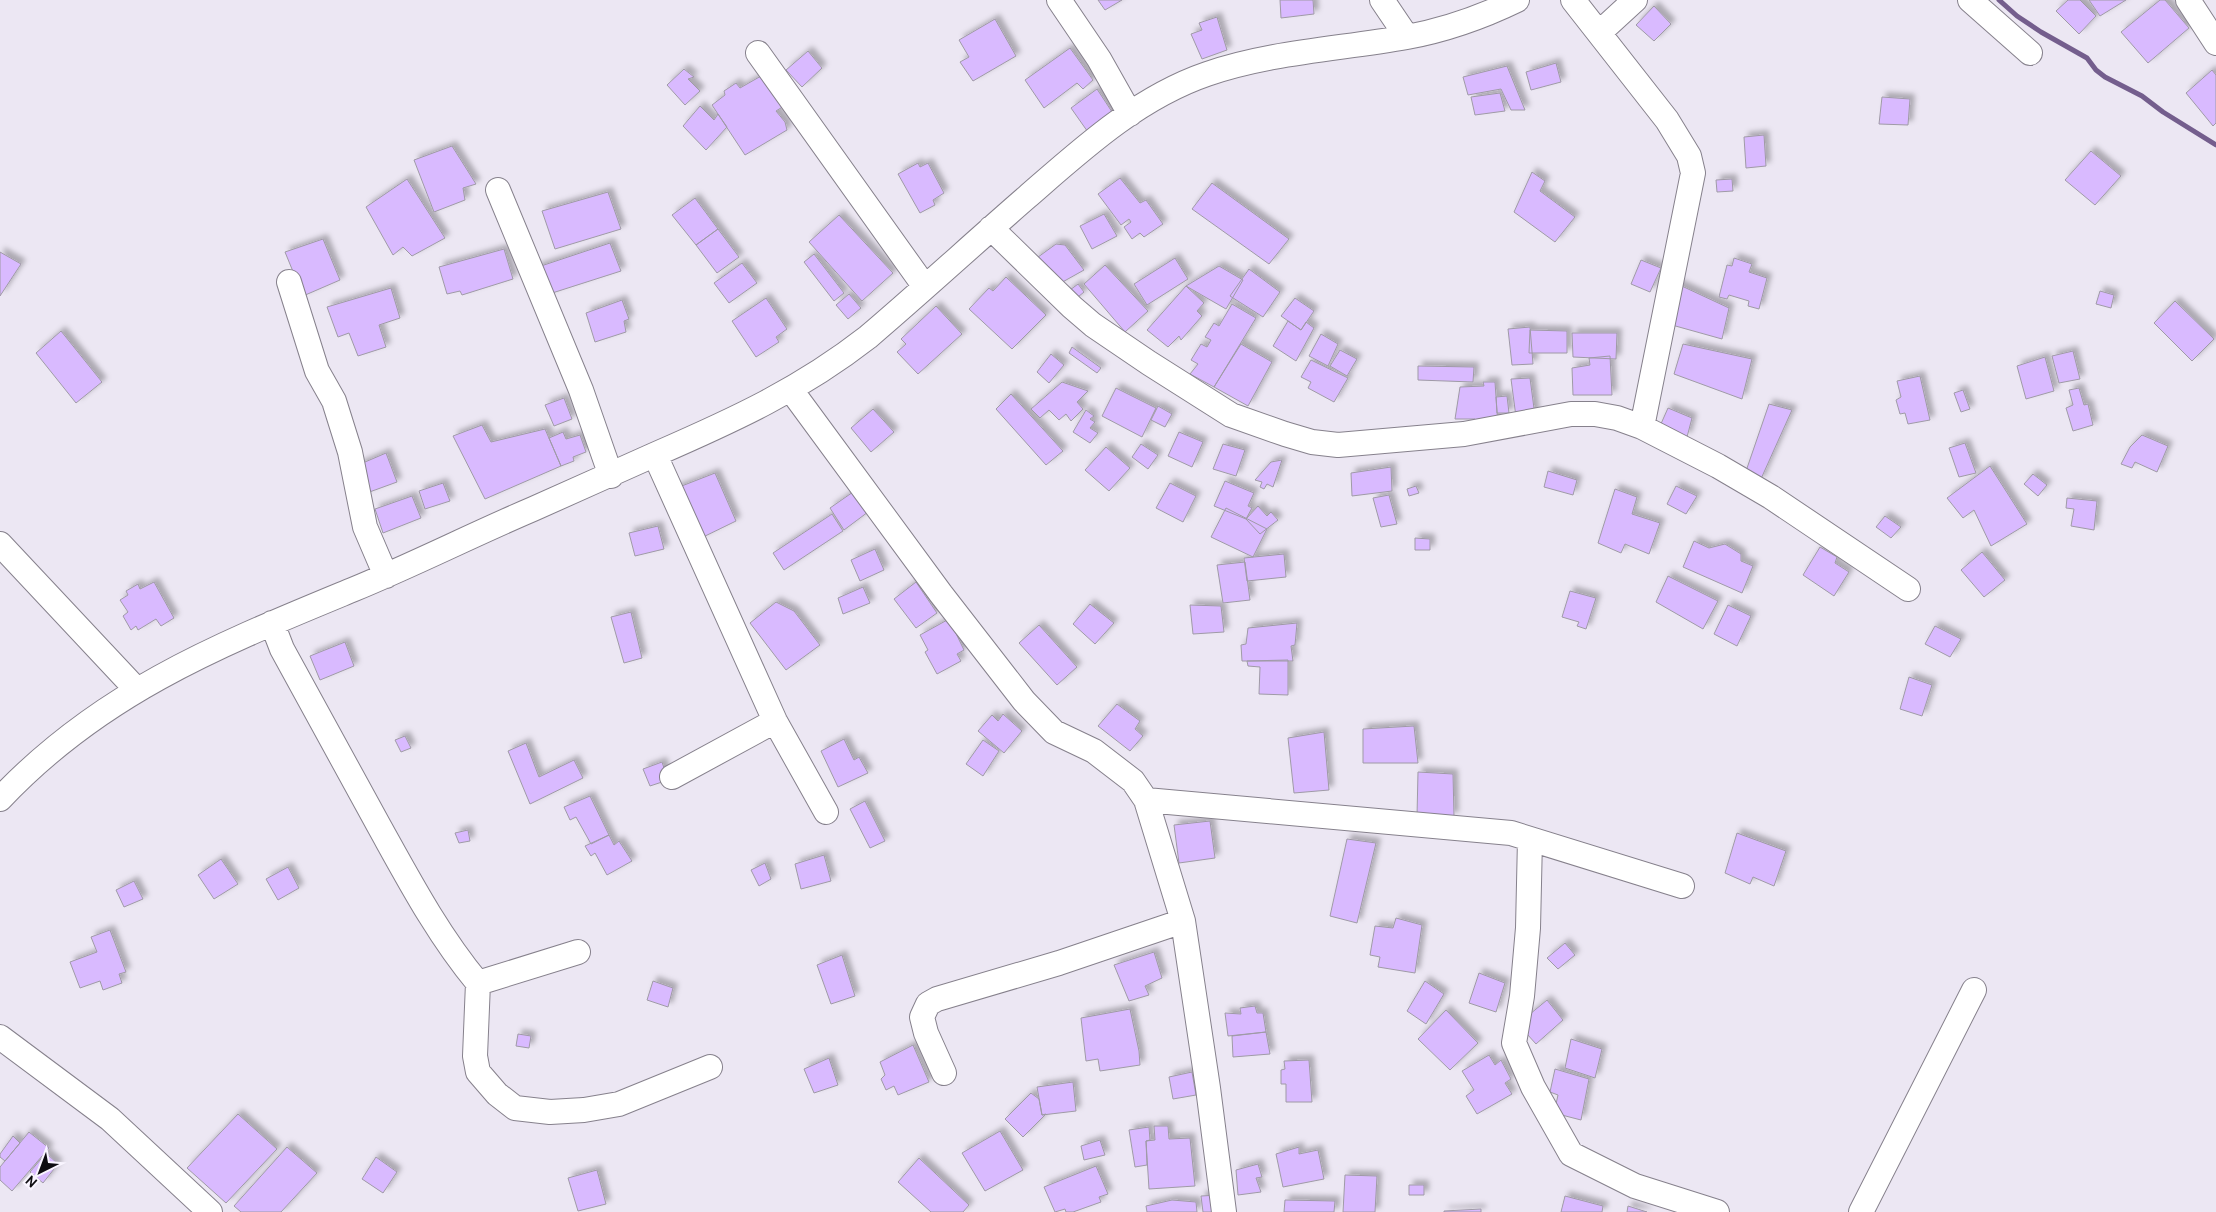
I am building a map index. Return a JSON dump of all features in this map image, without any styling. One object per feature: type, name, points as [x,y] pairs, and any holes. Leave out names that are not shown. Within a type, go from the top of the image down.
[{"type":"street","points":[[1059,0],[1099,59],[1130,114]]},
{"type":"street","points":[[1382,0],[1407,37]]},
{"type":"street","points":[[0,799],[45,756],[82,727],[136,689],[190,660],[272,623],[386,576],[501,522],[611,476],[655,454],[705,433],[791,390],[845,356],[1064,163],[1130,114],[1205,75],[1239,64],[1272,56],[1407,37],[1444,28],[1517,0]]},
{"type":"street","points":[[1573,0],[1666,120],[1689,156],[1693,173],[1642,427]]},
{"type":"street","points":[[1599,33],[1635,0]]},
{"type":"street","points":[[1970,0],[2030,53]]},
{"type":"street","points":[[2188,0],[2216,43]]},
{"type":"street","points":[[758,53],[925,287]]},
{"type":"street","points":[[498,190],[582,390],[611,476]]},
{"type":"street","points":[[991,228],[1093,325],[1149,363],[1231,414],[1312,442],[1338,444],[1464,434],[1571,414],[1595,414],[1616,418],[1642,427],[1718,466],[1771,497],[1908,590]]},
{"type":"street","points":[[289,282],[317,372],[334,402],[350,452],[365,527],[386,576]]},
{"type":"street","points":[[791,390],[941,594],[1024,701],[1054,732],[1094,751],[1133,781],[1146,800],[1182,921],[1208,1088],[1224,1212]]},
{"type":"street","points":[[655,454],[775,721],[826,812]]},
{"type":"street","points":[[0,544],[136,689]]},
{"type":"street","points":[[272,623],[282,649],[395,855],[439,930],[459,960],[478,983],[475,1056],[478,1072],[497,1094],[515,1108],[550,1112],[584,1110],[619,1104],[710,1067]]},
{"type":"street","points":[[672,777],[775,721]]},
{"type":"street","points":[[1146,800],[1511,833],[1682,886]]},
{"type":"street","points":[[1530,839],[1528,928],[1522,996],[1514,1042],[1533,1087],[1571,1154],[1635,1186],[1716,1212]]},
{"type":"street","points":[[944,1073],[922,1017],[928,1004],[937,999],[1059,963],[1182,921]]},
{"type":"street","points":[[478,983],[578,952]]},
{"type":"street","points":[[1861,1212],[1974,990]]},
{"type":"street","points":[[0,1037],[110,1119],[210,1212]]},
{"type":"building","points":[[1098,0],[1122,0],[1105,10]]},
{"type":"building","points":[[1280,0],[1313,0],[1314,14],[1281,18]]},
{"type":"building","points":[[2068,0],[2080,0],[2096,16],[2079,34],[2056,11]]},
{"type":"building","points":[[2089,0],[2126,0],[2100,16]]},
{"type":"building","points":[[2160,0],[2165,0],[2189,28],[2148,63],[2121,32]]},
{"type":"building","points":[[1654,6],[1671,24],[1654,41],[1636,25]]},
{"type":"building","points":[[1217,17],[1227,50],[1202,59],[1191,34],[1202,30],[1199,23]]},
{"type":"building","points":[[995,19],[1016,56],[973,81],[960,62],[969,57],[959,40]]},
{"type":"building","points":[[1070,48],[1093,80],[1083,89],[1077,83],[1044,108],[1025,80]]},
{"type":"building","points":[[808,51],[822,68],[802,87],[786,70]]},
{"type":"building","points":[[1556,63],[1561,82],[1531,90],[1526,72]]},
{"type":"building","points":[[1507,66],[1525,110],[1511,110],[1501,89],[1468,95],[1463,77]]},
{"type":"building","points":[[684,69],[694,77],[688,79],[700,91],[685,105],[667,85]]},
{"type":"building","points":[[2212,70],[2216,75],[2216,123],[2213,126],[2186,93]]},
{"type":"building","points":[[761,76],[784,106],[776,111],[785,122],[787,130],[745,155],[712,105],[725,95],[724,91],[736,83],[740,88]]},
{"type":"building","points":[[1097,89],[1116,118],[1090,135],[1071,108]]},
{"type":"building","points":[[1500,93],[1505,111],[1475,115],[1471,97]]},
{"type":"building","points":[[1882,97],[1910,99],[1908,125],[1879,124]]},
{"type":"building","points":[[700,106],[714,120],[718,114],[727,127],[706,150],[683,126]]},
{"type":"building","points":[[1764,135],[1766,166],[1746,168],[1744,137]]},
{"type":"building","points":[[452,146],[476,184],[463,188],[465,200],[434,212],[414,160]]},
{"type":"building","points":[[2091,151],[2121,176],[2095,205],[2065,180]]},
{"type":"building","points":[[918,163],[920,167],[928,163],[944,193],[933,200],[935,205],[920,213],[898,174]]},
{"type":"building","points":[[1532,172],[1545,181],[1540,191],[1575,217],[1555,242],[1514,212]]},
{"type":"building","points":[[1120,178],[1140,203],[1146,200],[1163,224],[1144,237],[1140,233],[1132,239],[1124,227],[1131,222],[1129,219],[1121,225],[1098,194]]},
{"type":"building","points":[[407,179],[445,238],[412,256],[403,247],[393,255],[366,207]]},
{"type":"building","points":[[1732,179],[1733,191],[1717,192],[1716,180]]},
{"type":"building","points":[[1212,183],[1289,239],[1269,264],[1192,209]]},
{"type":"building","points":[[608,192],[621,229],[555,249],[542,211]]},
{"type":"building","points":[[695,198],[718,229],[696,245],[672,215]]},
{"type":"building","points":[[1104,214],[1117,236],[1092,249],[1080,226]]},
{"type":"building","points":[[839,215],[893,273],[862,301],[809,242]]},
{"type":"building","points":[[718,229],[739,257],[717,273],[696,245]]},
{"type":"building","points":[[323,239],[340,280],[303,296],[285,252]]},
{"type":"building","points":[[610,243],[621,271],[546,295],[535,268]]},
{"type":"building","points":[[1056,244],[1065,245],[1084,270],[1059,284],[1034,260]]},
{"type":"building","points":[[504,249],[513,279],[462,295],[460,291],[447,294],[439,267]]},
{"type":"building","points":[[0,252],[21,264],[0,296]]},
{"type":"building","points":[[814,254],[844,293],[834,301],[804,262]]},
{"type":"building","points":[[1175,258],[1188,279],[1147,305],[1134,284]]},
{"type":"building","points":[[1734,258],[1752,264],[1749,272],[1767,278],[1759,309],[1748,306],[1749,301],[1729,295],[1727,299],[1719,297],[1727,265],[1732,266]]},
{"type":"building","points":[[1641,260],[1661,268],[1650,292],[1631,284]]},
{"type":"building","points":[[742,263],[757,283],[729,303],[714,283]]},
{"type":"building","points":[[1105,265],[1148,311],[1125,332],[1084,284]]},
{"type":"building","points":[[1219,266],[1243,280],[1226,309],[1186,286]]},
{"type":"building","points":[[1249,269],[1280,292],[1263,317],[1230,296]]},
{"type":"building","points":[[1006,277],[1046,315],[1012,349],[969,309],[989,288],[993,291]]},
{"type":"building","points":[[1671,281],[1729,308],[1722,339],[1654,320]]},
{"type":"building","points":[[1078,284],[1084,292],[1072,302],[1066,293]]},
{"type":"building","points":[[1186,286],[1204,303],[1197,311],[1202,316],[1181,340],[1179,336],[1168,347],[1147,330]]},
{"type":"building","points":[[391,288],[400,318],[379,325],[386,347],[358,356],[349,333],[338,337],[327,307]]},
{"type":"building","points":[[2100,291],[2114,295],[2111,308],[2096,304]]},
{"type":"building","points":[[849,294],[861,308],[848,319],[836,305]]},
{"type":"building","points":[[766,298],[787,329],[776,337],[779,342],[756,357],[732,321]]},
{"type":"building","points":[[1295,298],[1314,311],[1301,330],[1281,316]]},
{"type":"building","points":[[622,300],[629,319],[624,321],[626,332],[595,342],[586,313]]},
{"type":"building","points":[[2175,301],[2214,339],[2192,361],[2154,323]]},
{"type":"building","points":[[1232,304],[1256,318],[1214,387],[1190,374],[1198,364],[1191,360],[1201,344],[1207,347],[1211,340],[1205,337],[1214,323],[1219,326]]},
{"type":"building","points":[[936,306],[962,334],[918,374],[897,352],[906,344],[901,339]]},
{"type":"building","points":[[1288,321],[1301,330],[1306,322],[1314,328],[1296,361],[1273,346]]},
{"type":"building","points":[[1530,327],[1533,364],[1512,365],[1508,329]]},
{"type":"building","points":[[1530,330],[1567,331],[1567,353],[1529,353]]},
{"type":"building","points":[[61,331],[102,382],[76,403],[36,353]]},
{"type":"building","points":[[1572,333],[1617,333],[1616,359],[1573,357]]},
{"type":"building","points":[[1321,334],[1338,344],[1328,366],[1309,356]]},
{"type":"building","points":[[1241,344],[1272,362],[1248,406],[1214,387]]},
{"type":"building","points":[[1683,344],[1752,359],[1742,399],[1674,374]]},
{"type":"building","points":[[1072,347],[1101,368],[1097,373],[1069,353]]},
{"type":"building","points":[[1340,350],[1357,359],[1347,376],[1330,366]]},
{"type":"building","points":[[2073,351],[2080,379],[2059,383],[2052,356]]},
{"type":"building","points":[[1051,354],[1064,365],[1049,383],[1037,372]]},
{"type":"building","points":[[1610,356],[1612,395],[1573,395],[1572,368],[1590,365],[1589,358]]},
{"type":"building","points":[[2045,357],[2054,391],[2026,399],[2017,366]]},
{"type":"building","points":[[1311,360],[1348,378],[1334,402],[1308,388],[1311,382],[1301,377]]},
{"type":"building","points":[[1418,366],[1474,367],[1473,382],[1418,380]]},
{"type":"building","points":[[1920,376],[1930,420],[1908,424],[1905,413],[1900,414],[1896,400],[1901,397],[1897,381]]},
{"type":"building","points":[[1530,378],[1535,416],[1516,417],[1511,379]]},
{"type":"building","points":[[1062,382],[1088,391],[1077,402],[1083,409],[1071,421],[1066,414],[1059,420],[1049,410],[1040,418],[1031,409]]},
{"type":"building","points":[[1483,382],[1495,382],[1498,426],[1475,425],[1475,419],[1455,419],[1460,387],[1484,386]]},
{"type":"building","points":[[1116,388],[1156,408],[1142,437],[1102,416]]},
{"type":"building","points":[[2079,388],[2084,405],[2088,404],[2093,425],[2073,431],[2066,408],[2073,405],[2069,390]]},
{"type":"building","points":[[1963,390],[1970,409],[1961,412],[1954,393]]},
{"type":"building","points":[[1011,394],[1063,451],[1046,465],[996,409]]},
{"type":"building","points":[[1507,396],[1509,413],[1497,413],[1496,397]]},
{"type":"building","points":[[564,398],[572,419],[554,426],[545,405]]},
{"type":"building","points":[[1769,404],[1792,410],[1760,481],[1745,474]]},
{"type":"building","points":[[1158,406],[1172,414],[1165,427],[1151,420]]},
{"type":"building","points":[[1668,408],[1692,418],[1687,437],[1660,426]]},
{"type":"building","points":[[873,409],[894,432],[871,452],[851,428]]},
{"type":"building","points":[[1086,410],[1094,416],[1090,419],[1095,422],[1090,428],[1098,433],[1090,443],[1073,432]]},
{"type":"building","points":[[482,425],[491,442],[545,429],[561,466],[485,499],[453,436]]},
{"type":"building","points":[[563,432],[566,439],[580,435],[586,452],[573,457],[574,461],[561,466],[549,438]]},
{"type":"building","points":[[1179,432],[1203,442],[1192,467],[1168,456]]},
{"type":"building","points":[[2142,435],[2168,446],[2157,472],[2135,462],[2132,468],[2121,464],[2130,447]]},
{"type":"building","points":[[1965,443],[1976,473],[1959,477],[1949,448]]},
{"type":"building","points":[[1141,444],[1158,455],[1148,469],[1132,457]]},
{"type":"building","points":[[1223,444],[1245,450],[1236,476],[1213,469]]},
{"type":"building","points":[[1106,447],[1130,468],[1109,491],[1085,470]]},
{"type":"building","points":[[386,453],[397,482],[364,494],[358,465]]},
{"type":"building","points":[[1282,460],[1273,487],[1267,484],[1264,489],[1260,487],[1262,482],[1255,480],[1271,462]]},
{"type":"building","points":[[1990,466],[2027,524],[1991,546],[1974,510],[1963,518],[1947,498]]},
{"type":"building","points":[[1391,467],[1392,491],[1352,496],[1351,473]]},
{"type":"building","points":[[1548,471],[1577,480],[1573,495],[1544,487]]},
{"type":"building","points":[[715,473],[736,521],[699,539],[674,489]]},
{"type":"building","points":[[2033,474],[2047,485],[2038,496],[2024,484]]},
{"type":"building","points":[[1225,481],[1254,493],[1248,506],[1252,508],[1246,519],[1214,506]]},
{"type":"building","points":[[443,483],[450,501],[425,509],[419,491]]},
{"type":"building","points":[[1170,483],[1196,496],[1183,522],[1156,508]]},
{"type":"building","points":[[1416,486],[1419,493],[1409,496],[1407,489]]},
{"type":"building","points":[[1676,486],[1697,496],[1686,514],[1667,504]]},
{"type":"building","points":[[1615,489],[1637,497],[1632,514],[1660,523],[1649,554],[1625,544],[1621,553],[1598,543]]},
{"type":"building","points":[[853,492],[868,512],[844,530],[830,508]]},
{"type":"building","points":[[1389,495],[1397,524],[1381,527],[1373,498]]},
{"type":"building","points":[[412,496],[421,518],[383,533],[375,509]]},
{"type":"building","points":[[2067,498],[2097,501],[2094,530],[2071,526],[2074,509],[2066,508]]},
{"type":"building","points":[[1258,506],[1267,516],[1271,512],[1278,520],[1260,534],[1246,519]]},
{"type":"building","points":[[1226,508],[1267,529],[1253,557],[1211,537]]},
{"type":"building","points":[[832,514],[843,531],[784,570],[773,553]]},
{"type":"building","points":[[1885,516],[1901,527],[1891,538],[1876,527]]},
{"type":"building","points":[[658,526],[664,549],[635,556],[629,533]]},
{"type":"building","points":[[1415,538],[1430,539],[1430,550],[1415,550]]},
{"type":"building","points":[[1694,541],[1709,548],[1725,544],[1741,554],[1741,561],[1753,566],[1742,593],[1683,567]]},
{"type":"building","points":[[1820,547],[1837,557],[1835,563],[1849,572],[1834,596],[1803,575]]},
{"type":"building","points":[[875,549],[884,570],[860,581],[851,560]]},
{"type":"building","points":[[1982,552],[2005,580],[1984,597],[1961,570]]},
{"type":"building","points":[[1284,554],[1286,577],[1247,581],[1244,558]]},
{"type":"building","points":[[1245,562],[1250,600],[1223,603],[1217,565]]},
{"type":"building","points":[[1668,576],[1718,601],[1703,629],[1656,602]]},
{"type":"building","points":[[154,582],[174,618],[161,626],[156,619],[138,630],[136,626],[131,630],[123,616],[128,612],[120,600],[128,595],[126,591],[138,584],[140,589]]},
{"type":"building","points":[[916,582],[937,613],[916,628],[894,599]]},
{"type":"building","points":[[863,587],[870,603],[843,614],[838,598]]},
{"type":"building","points":[[1570,591],[1596,598],[1586,629],[1577,626],[1579,622],[1562,617]]},
{"type":"building","points":[[776,602],[794,611],[820,645],[786,670],[750,623]]},
{"type":"building","points":[[1090,604],[1114,623],[1095,644],[1073,624]]},
{"type":"building","points":[[1190,605],[1221,606],[1224,632],[1193,634]]},
{"type":"building","points":[[1728,605],[1751,616],[1737,646],[1714,634]]},
{"type":"building","points":[[631,612],[642,658],[624,663],[611,617]]},
{"type":"building","points":[[949,619],[964,650],[957,654],[961,661],[937,674],[925,652],[928,650],[920,635]]},
{"type":"building","points":[[1297,623],[1295,645],[1291,646],[1293,661],[1242,661],[1241,645],[1246,644],[1248,628]]},
{"type":"building","points":[[1039,625],[1077,667],[1057,685],[1019,643]]},
{"type":"building","points":[[1935,626],[1961,639],[1950,657],[1925,644]]},
{"type":"building","points":[[345,642],[354,666],[320,680],[310,656]]},
{"type":"building","points":[[1288,660],[1288,695],[1259,694],[1260,667],[1248,666],[1247,661]]},
{"type":"building","points":[[1909,677],[1932,685],[1922,716],[1900,709]]},
{"type":"building","points":[[1117,704],[1140,721],[1135,729],[1143,736],[1130,751],[1098,726]]},
{"type":"building","points":[[1003,714],[1022,731],[1004,753],[978,731],[992,715],[998,721]]},
{"type":"building","points":[[1414,726],[1418,763],[1363,763],[1363,729]]},
{"type":"building","points":[[1324,732],[1329,790],[1294,793],[1288,738]]},
{"type":"building","points":[[405,736],[411,748],[401,752],[395,740]]},
{"type":"building","points":[[844,739],[854,760],[859,757],[868,773],[838,787],[821,751]]},
{"type":"building","points":[[983,740],[999,751],[983,776],[966,764]]},
{"type":"building","points":[[526,743],[539,777],[574,760],[583,778],[530,804],[508,751]]},
{"type":"building","points":[[662,762],[668,780],[650,786],[643,769]]},
{"type":"building","points":[[1418,772],[1453,774],[1454,816],[1417,816]]},
{"type":"building","points":[[590,796],[609,835],[591,844],[576,817],[570,820],[564,807]]},
{"type":"building","points":[[865,801],[885,841],[870,848],[850,809]]},
{"type":"building","points":[[1210,821],[1215,858],[1179,863],[1174,825]]},
{"type":"building","points":[[468,830],[470,841],[459,843],[455,833]]},
{"type":"building","points":[[1737,833],[1786,851],[1774,886],[1753,877],[1750,884],[1725,873]]},
{"type":"building","points":[[609,835],[614,845],[619,841],[632,861],[607,875],[595,853],[591,856],[585,846]]},
{"type":"building","points":[[1347,839],[1376,843],[1357,923],[1330,916]]},
{"type":"building","points":[[824,855],[831,881],[801,889],[795,864]]},
{"type":"building","points":[[221,859],[238,884],[214,899],[198,875]]},
{"type":"building","points":[[765,863],[771,879],[759,886],[751,870]]},
{"type":"building","points":[[288,867],[299,888],[278,900],[266,879]]},
{"type":"building","points":[[134,881],[143,899],[124,907],[116,890]]},
{"type":"building","points":[[1396,918],[1422,925],[1415,973],[1378,967],[1380,957],[1370,955],[1375,926],[1393,928]]},
{"type":"building","points":[[110,930],[126,972],[119,974],[122,983],[103,990],[100,981],[80,988],[70,962],[97,952],[91,937]]},
{"type":"building","points":[[1565,943],[1575,955],[1558,969],[1547,958]]},
{"type":"building","points":[[1154,952],[1162,978],[1145,986],[1149,995],[1129,1001],[1114,965]]},
{"type":"building","points":[[842,955],[855,996],[831,1004],[817,965]]},
{"type":"building","points":[[1479,973],[1505,983],[1496,1012],[1469,1003]]},
{"type":"building","points":[[653,981],[673,988],[668,1007],[647,1000]]},
{"type":"building","points":[[1425,981],[1444,994],[1426,1024],[1407,1011]]},
{"type":"building","points":[[1547,1000],[1563,1020],[1536,1044],[1518,1024]]},
{"type":"building","points":[[1255,1006],[1257,1013],[1263,1013],[1266,1032],[1228,1036],[1225,1013],[1241,1014],[1240,1008]]},
{"type":"building","points":[[1130,1009],[1140,1065],[1100,1071],[1098,1059],[1086,1061],[1081,1018]]},
{"type":"building","points":[[1446,1010],[1478,1043],[1450,1070],[1418,1039]]},
{"type":"building","points":[[1266,1032],[1270,1054],[1233,1057],[1232,1036]]},
{"type":"building","points":[[518,1034],[531,1036],[529,1048],[516,1046]]},
{"type":"building","points":[[1571,1039],[1602,1049],[1595,1078],[1565,1068]]},
{"type":"building","points":[[913,1045],[929,1082],[898,1095],[894,1086],[886,1090],[881,1079],[885,1075],[880,1062]]},
{"type":"building","points":[[1489,1055],[1495,1065],[1501,1060],[1511,1079],[1505,1083],[1512,1094],[1477,1114],[1466,1096],[1474,1090],[1462,1071]]},
{"type":"building","points":[[829,1058],[838,1085],[814,1093],[804,1069]]},
{"type":"building","points":[[1309,1060],[1312,1102],[1286,1102],[1286,1084],[1281,1084],[1281,1070],[1285,1069],[1284,1061]]},
{"type":"building","points":[[1555,1069],[1589,1079],[1581,1120],[1554,1113],[1558,1095],[1550,1092]]},
{"type":"building","points":[[1192,1072],[1196,1095],[1173,1099],[1169,1077]]},
{"type":"building","points":[[1073,1082],[1076,1111],[1042,1115],[1037,1087]]},
{"type":"building","points":[[1031,1093],[1039,1099],[1042,1115],[1046,1114],[1023,1137],[1005,1119]]},
{"type":"building","points":[[238,1114],[277,1149],[226,1203],[187,1168]]},
{"type":"building","points":[[1154,1126],[1168,1126],[1169,1139],[1190,1138],[1195,1186],[1149,1189],[1146,1141],[1155,1140]]},
{"type":"building","points":[[1149,1127],[1150,1140],[1146,1141],[1147,1165],[1135,1167],[1129,1130]]},
{"type":"building","points":[[1000,1131],[1023,1170],[985,1191],[962,1153]]},
{"type":"building","points":[[29,1132],[49,1148],[12,1191],[0,1180],[0,1167]]},
{"type":"building","points":[[13,1136],[20,1143],[5,1161],[0,1157],[0,1154]]},
{"type":"building","points":[[1100,1140],[1105,1155],[1084,1160],[1081,1146]]},
{"type":"building","points":[[287,1147],[317,1173],[281,1212],[241,1212],[234,1206]]},
{"type":"building","points":[[1299,1147],[1299,1154],[1318,1150],[1324,1179],[1283,1187],[1276,1154]]},
{"type":"building","points":[[46,1153],[58,1164],[43,1183],[30,1172]]},
{"type":"building","points":[[376,1157],[397,1172],[383,1193],[362,1179]]},
{"type":"building","points":[[919,1158],[969,1205],[963,1212],[931,1212],[898,1182]]},
{"type":"building","points":[[1258,1164],[1262,1177],[1256,1178],[1261,1192],[1238,1195],[1236,1170]]},
{"type":"building","points":[[1096,1166],[1108,1194],[1099,1197],[1101,1202],[1073,1212],[1066,1212],[1065,1209],[1055,1212],[1044,1187]]},
{"type":"building","points":[[597,1170],[606,1204],[578,1211],[568,1178]]},
{"type":"building","points":[[1345,1175],[1377,1176],[1375,1212],[1343,1212]]},
{"type":"building","points":[[1409,1185],[1424,1185],[1424,1195],[1409,1195]]},
{"type":"building","points":[[1218,1195],[1220,1212],[1203,1212],[1201,1196]]},
{"type":"building","points":[[1565,1196],[1603,1206],[1602,1212],[1561,1212]]},
{"type":"building","points":[[1172,1200],[1196,1202],[1197,1212],[1147,1212],[1146,1206]]},
{"type":"building","points":[[1285,1200],[1335,1201],[1334,1212],[1284,1212]]},
{"type":"building","points":[[1628,1206],[1647,1212],[1627,1212]]},
{"type":"building","points":[[1481,1209],[1481,1212],[1444,1212],[1444,1211]]},
{"type":"waterway","points":[[1999,0],[2017,16],[2041,32],[2087,58],[2096,70],[2105,77],[2142,96],[2163,112],[2216,145]]}]
